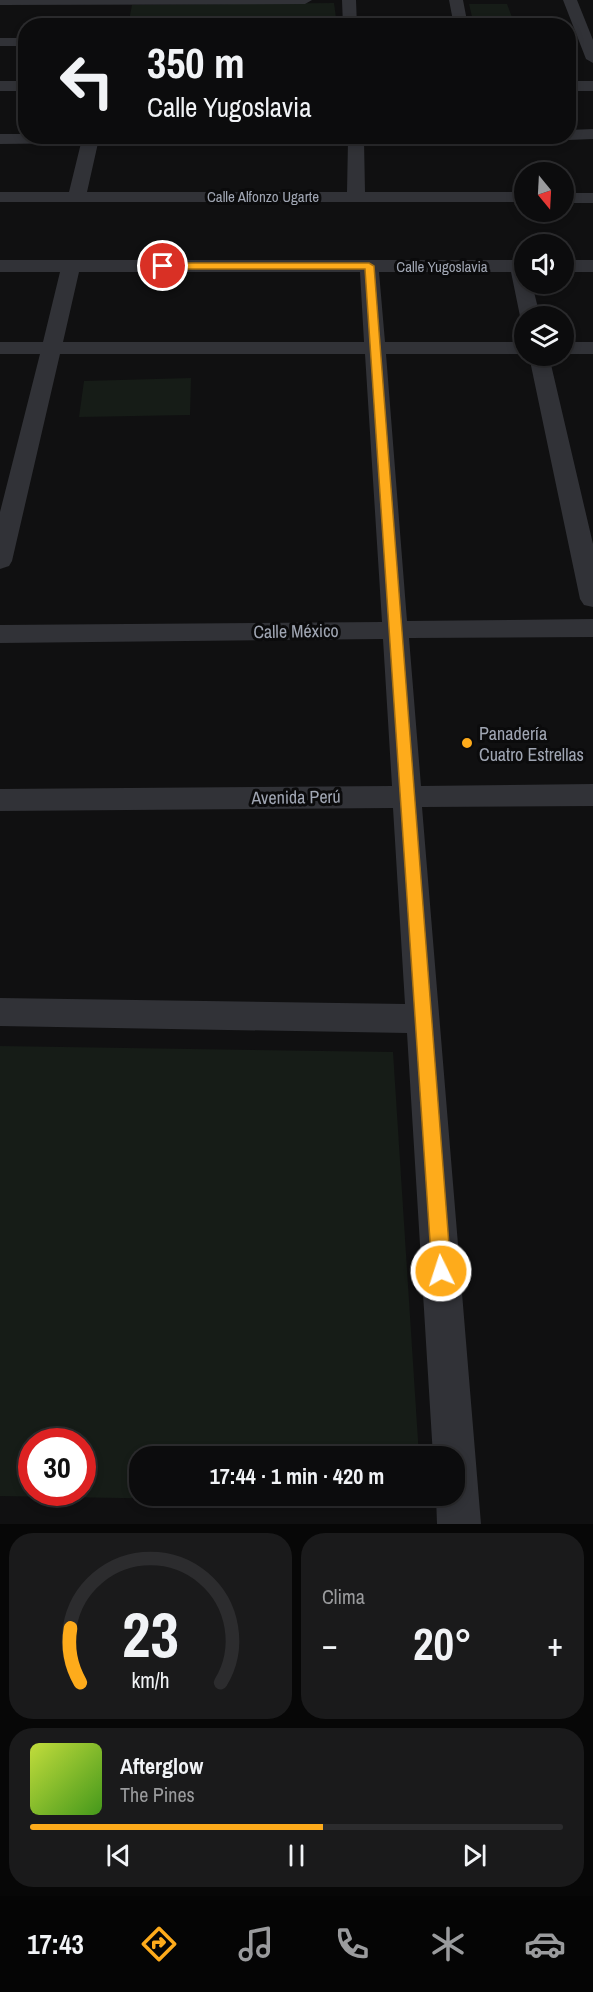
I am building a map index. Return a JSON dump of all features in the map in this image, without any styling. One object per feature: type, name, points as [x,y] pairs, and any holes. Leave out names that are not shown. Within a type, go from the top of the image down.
[{"type":"street","points":[[0,1],[304,0]]},
{"type":"street","points":[[349,0],[350,18]]},
{"type":"street","points":[[456,0],[459,18]]},
{"type":"street","points":[[570,0],[593,59]]},
{"type":"street","points":[[119,17],[122,1]]},
{"type":"street","points":[[0,42],[18,42]]},
{"type":"street","points":[[0,86],[18,86]]},
{"type":"street","points":[[576,86],[593,86]]},
{"type":"street","points":[[576,135],[593,135]]},
{"type":"street","points":[[0,139],[18,139]]},
{"type":"street","points":[[78,197],[90,144]]},
{"type":"street","points":[[356,144],[357,196]]},
{"type":"street","name":"Calle Alfonzo Ugarte","points":[[0,197],[514,198]]},
{"type":"street","points":[[574,198],[593,198]]},
{"type":"street","name":"Calle Yugoslavia","points":[[0,266],[514,266]]},
{"type":"street","points":[[0,561],[71,266]]},
{"type":"street","points":[[369,266],[459,1524]]},
{"type":"street","points":[[574,266],[593,266]]},
{"type":"street","points":[[0,348],[514,348]]},
{"type":"street","points":[[574,348],[593,348]]},
{"type":"street","points":[[541,366],[593,599]]},
{"type":"street","name":"Calle México","points":[[0,634],[593,628]]},
{"type":"street","name":"Avenida Perú","points":[[0,800],[593,795]]},
{"type":"street","points":[[0,1012],[423,1019]]},
{"type":"shaded area","points":[[334,3],[336,18],[130,18],[132,5]]},
{"type":"shaded area","points":[[469,4],[507,4],[512,18],[472,18]]},
{"type":"shaded area","points":[[191,378],[190,415],[79,417],[84,381]]},
{"type":"shaded area","points":[[0,1046],[393,1052],[418,1446],[129,1446],[129,1498],[96,1498],[96,1428],[18,1428],[18,1496],[0,1496]]},
{"type":"place","name":"Panadería Cuatro Estrellas","points":[[467,743]]},
{"type":"route","points":[[163,266],[369,266],[441,1271]]}]
